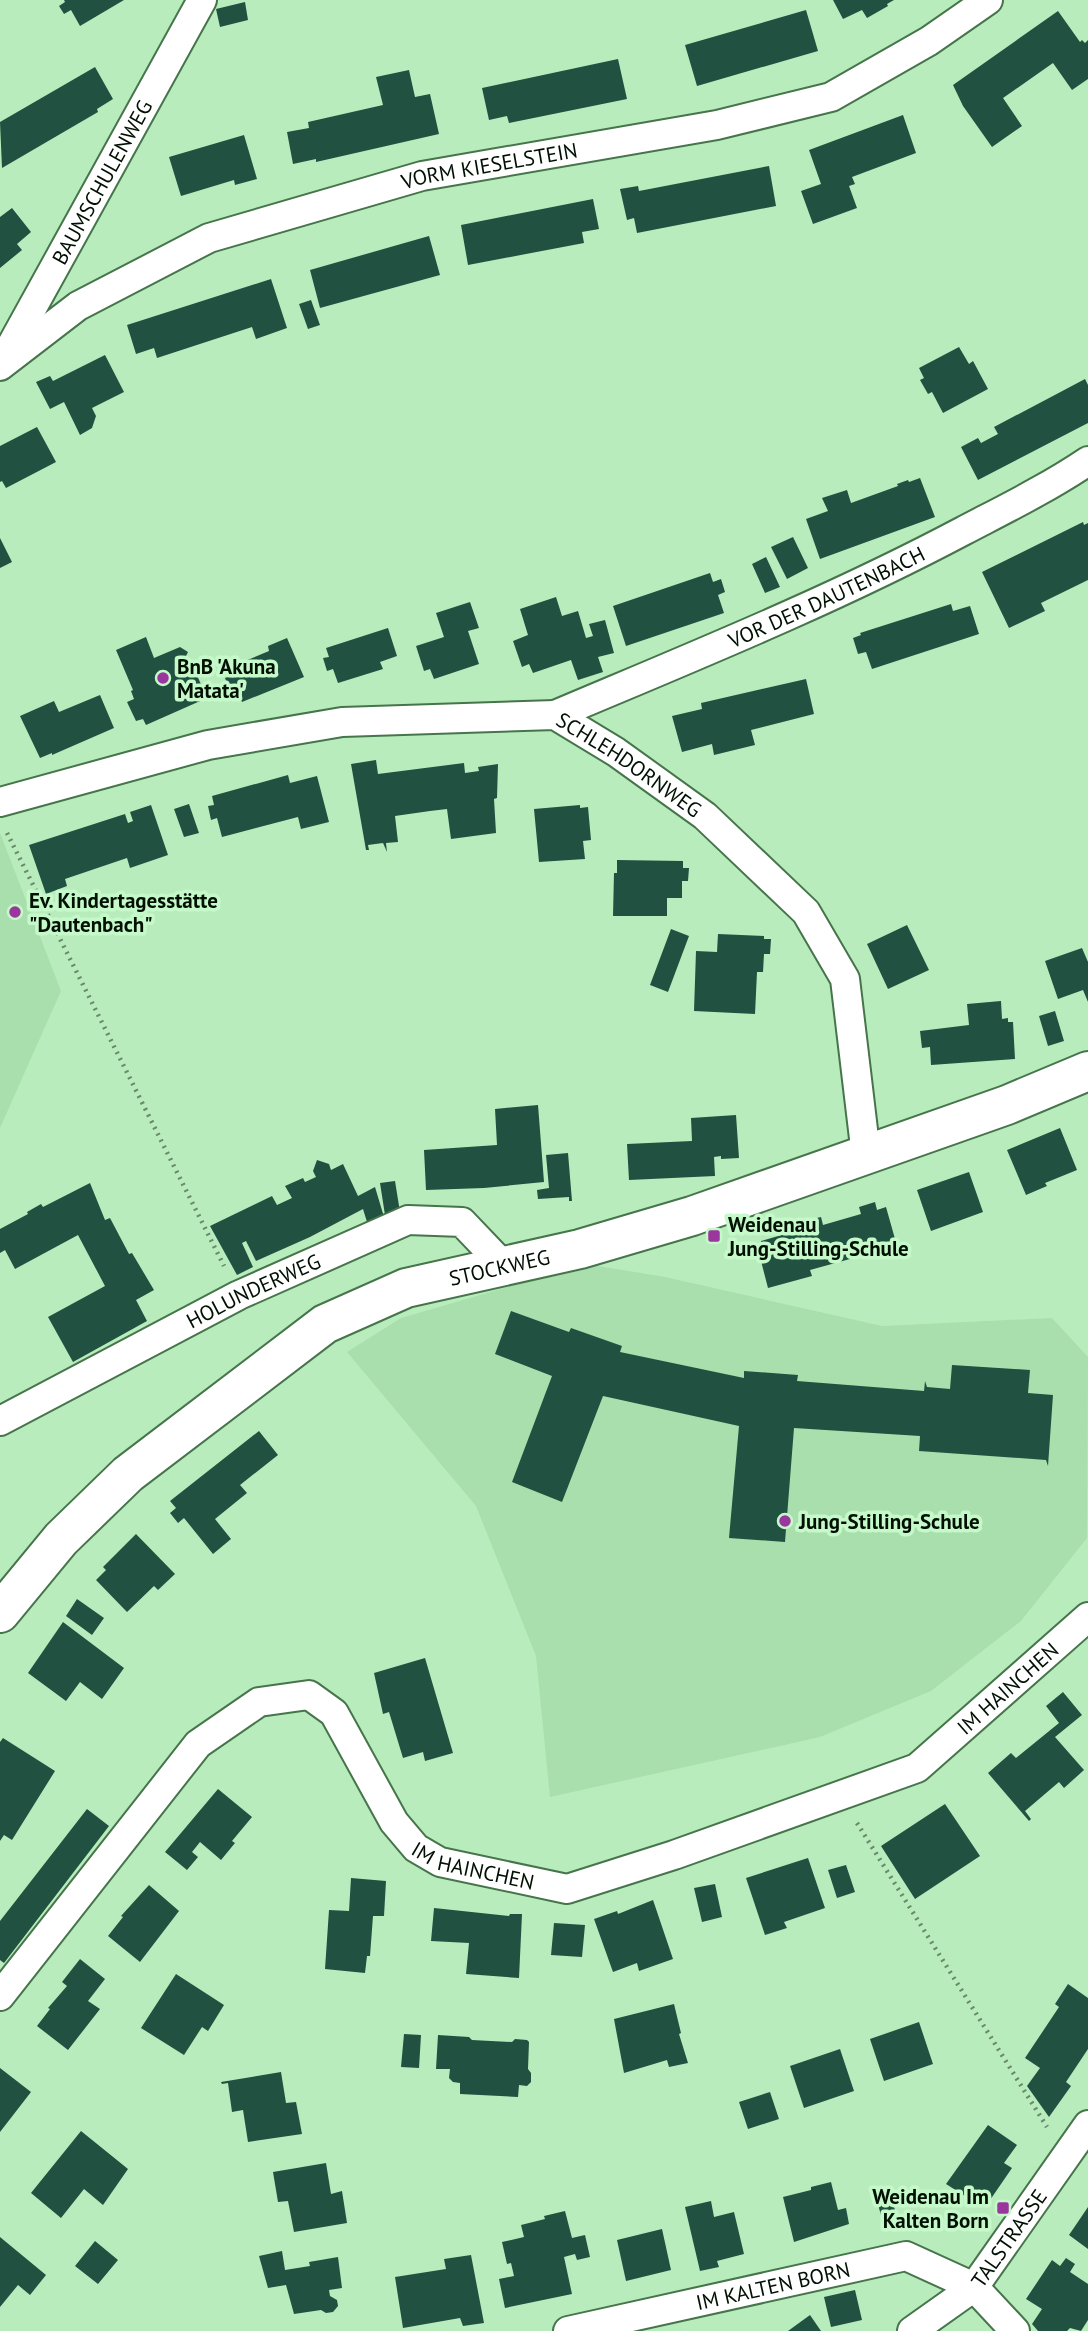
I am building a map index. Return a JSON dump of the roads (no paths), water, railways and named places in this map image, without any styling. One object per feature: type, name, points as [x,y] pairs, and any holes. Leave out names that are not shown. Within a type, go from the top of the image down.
[{"type":"street","name":"BAUMSCHULENWEG","points":[[0,366],[202,0]]},
{"type":"street","name":"VORM KIESELSTEIN","points":[[0,366],[78,306],[209,238],[422,176],[717,125],[831,97],[929,41],[988,0]]},
{"type":"street","name":"VOR DER DAUTENBACH","points":[[555,715],[704,652],[909,559],[1062,479],[1088,461]]},
{"type":"street","name":"SCHLEHDORNWEG","points":[[0,802],[208,745],[342,722],[555,715],[616,752],[705,816],[806,912],[845,979],[866,1155]]},
{"type":"street","name":"STOCKWEG","points":[[0,1613],[61,1539],[128,1474],[325,1324],[406,1288],[580,1249],[692,1216],[1007,1105],[1088,1071]]},
{"type":"street","name":"HOLUNDERWEG","points":[[4,1424],[239,1295],[408,1220],[462,1222],[505,1267]]},
{"type":"street","name":"IM HAINCHEN","points":[[0,1996],[198,1744],[259,1702],[309,1695],[334,1713],[394,1822],[416,1848],[440,1861],[567,1889],[917,1768],[1088,1616]]},
{"type":"street","name":"TALSTRASSE","points":[[912,2331],[974,2287],[1088,2125]]},
{"type":"street","name":"IM KALTEN BORN","points":[[568,2331],[906,2256],[974,2287]]},
{"type":"street","points":[[974,2287],[1015,2331]]},
{"type":"place","name":"BnB 'Akuna Matata'","points":[[163,678]]},
{"type":"place","name":"Ev. Kindertagesstätte \"Dautenbach\"","points":[[15,912]]},
{"type":"place","name":"Weidenau Jung-Stilling-Schule","points":[[714,1236]]},
{"type":"place","name":"Jung-Stilling-Schule","points":[[785,1521]]},
{"type":"place","name":"Weidenau Im Kalten Born","points":[[1003,2208]]}]
